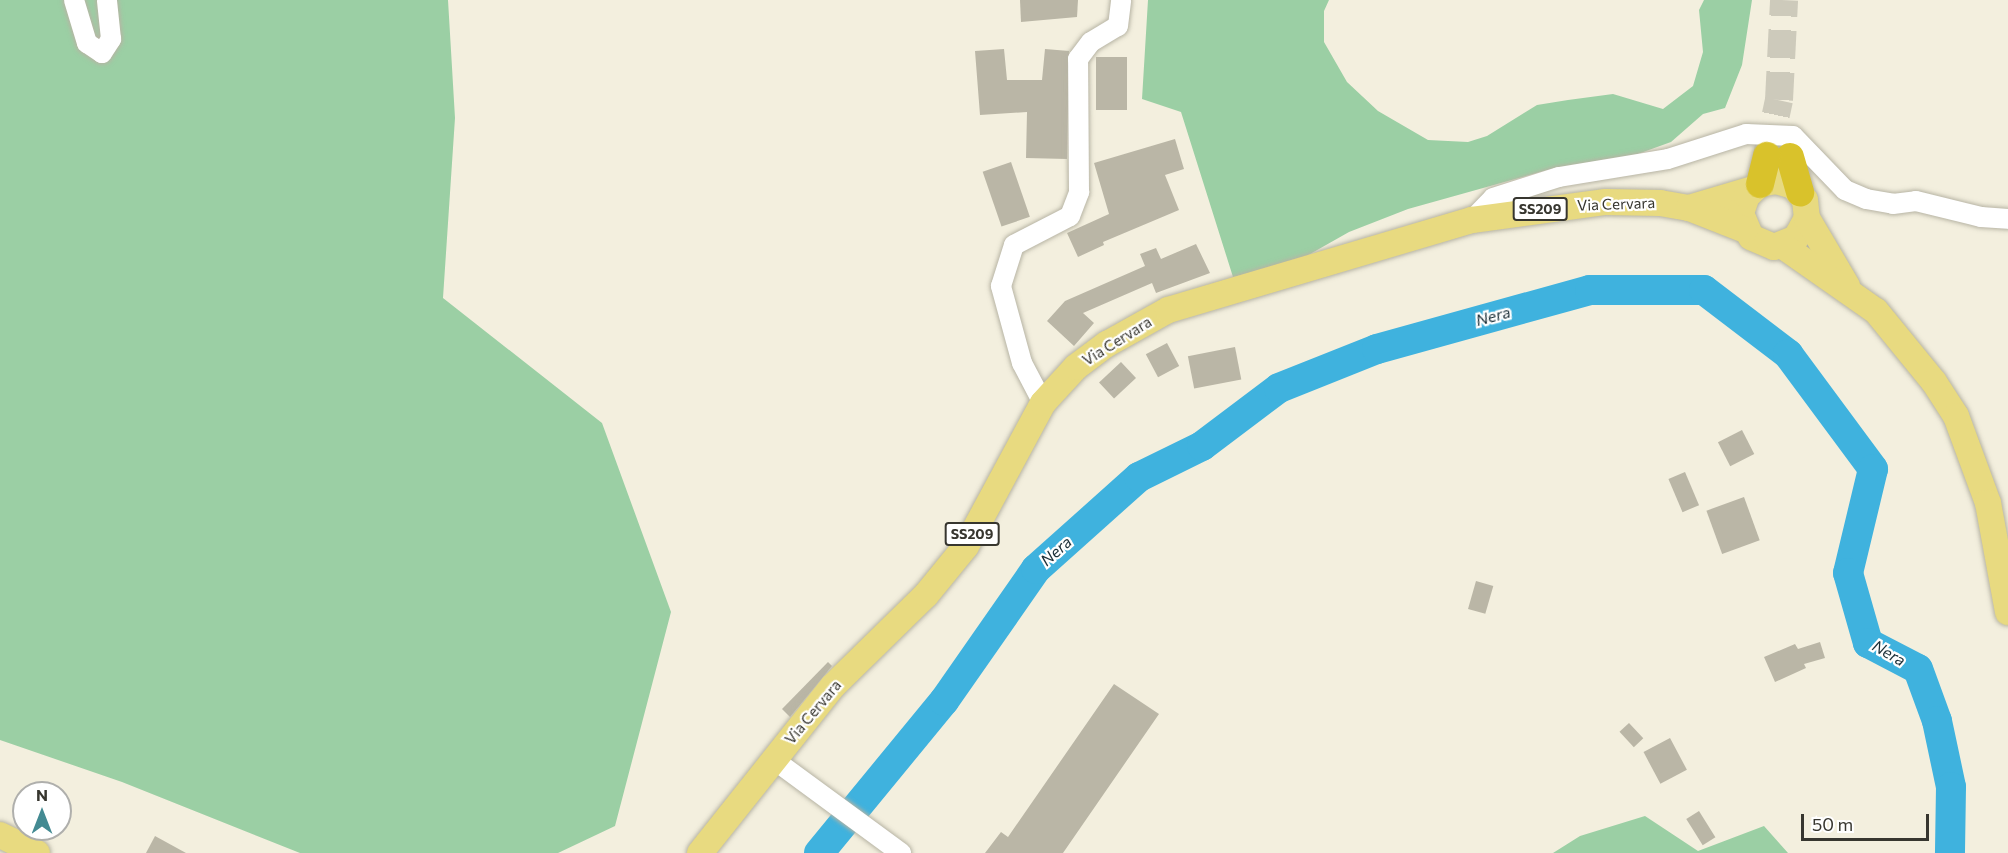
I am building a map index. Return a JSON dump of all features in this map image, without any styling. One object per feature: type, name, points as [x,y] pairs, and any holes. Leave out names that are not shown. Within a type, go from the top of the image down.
[{"type":"highway","points":[[1756,186],[1778,156],[1803,205]]},
{"type":"main road","name":"SS209","points":[[1756,186],[1785,183],[1803,205],[1848,289]]},
{"type":"main road","name":"Via Cervara","points":[[1689,208],[1756,186]]},
{"type":"main road","points":[[1746,230],[1741,213],[1756,186]]},
{"type":"main road","name":"Via Cervara","points":[[700,853],[833,686],[926,595],[966,546],[1043,404],[1076,367],[1107,344],[1168,310],[1472,220],[1606,202],[1660,202],[1689,208],[1746,230]]},
{"type":"main road","points":[[1783,246],[1802,233],[1803,205]]},
{"type":"main road","name":"SS209","points":[[1746,230],[1766,246],[1783,246],[1804,264],[1848,289],[1876,311],[1934,381],[1956,416],[1988,503],[2008,612]]},
{"type":"main road","points":[[0,835],[37,853]]},
{"type":"street","points":[[74,0],[87,43],[102,53],[111,39],[107,0]]},
{"type":"street","points":[[1043,404],[1022,363],[1001,286],[1014,245],[1070,216],[1079,192],[1078,58],[1091,42],[1118,26],[1121,0]]},
{"type":"street","points":[[1472,220],[1493,198],[1559,177],[1668,159],[1746,134],[1793,136],[1845,190],[1866,199],[1893,204],[1916,201],[1981,217],[2008,219]]},
{"type":"street","points":[[773,759],[902,853]]},
{"type":"green space","points":[[0,0],[448,0],[455,118],[443,298],[602,423],[671,612],[615,826],[558,853],[300,853],[122,782],[0,740]]},
{"type":"green space","points":[[1148,0],[1329,0],[1324,11],[1324,42],[1347,82],[1378,111],[1428,140],[1468,142],[1487,136],[1537,105],[1613,94],[1663,109],[1693,86],[1703,52],[1699,10],[1704,0],[1752,0],[1742,65],[1725,108],[1703,114],[1671,142],[1624,159],[1547,170],[1408,209],[1349,232],[1296,262],[1233,277],[1181,112],[1142,99]]},
{"type":"green space","points":[[1645,816],[1698,851],[1764,826],[1788,853],[1553,853],[1580,836]]},
{"type":"building","points":[[1020,0],[1078,0],[1077,17],[1021,22]]},
{"type":"building","points":[[1004,49],[1007,80],[1042,80],[1045,49],[1069,51],[1067,159],[1026,158],[1027,112],[980,115],[975,51]]},
{"type":"building","points":[[1096,57],[1127,57],[1127,110],[1096,110]]},
{"type":"building","points":[[1175,139],[1184,169],[1165,175],[1179,210],[1103,242],[1104,245],[1078,257],[1067,233],[1109,214],[1094,163]]},
{"type":"building","points":[[1011,162],[1030,217],[1002,227],[983,172]]},
{"type":"building","points":[[1196,244],[1210,273],[1156,293],[1152,283],[1083,313],[1094,323],[1074,346],[1047,321],[1065,301],[1145,266],[1140,254],[1156,248],[1161,259]]},
{"type":"building","points":[[1167,343],[1179,366],[1158,377],[1146,354]]},
{"type":"building","points":[[1235,347],[1241,379],[1194,389],[1188,356]]},
{"type":"building","points":[[1121,362],[1136,378],[1114,399],[1099,382]]},
{"type":"building","points":[[1742,430],[1754,454],[1730,466],[1718,442]]},
{"type":"building","points":[[1685,472],[1699,505],[1682,512],[1668,479]]},
{"type":"building","points":[[1744,497],[1760,540],[1722,554],[1706,511]]},
{"type":"building","points":[[1476,581],[1493,586],[1485,614],[1468,609]]},
{"type":"building","points":[[1820,642],[1825,658],[1804,664],[1806,668],[1775,682],[1764,657],[1795,644],[1798,649]]},
{"type":"building","points":[[828,662],[832,666],[790,717],[782,709]]},
{"type":"building","points":[[1114,684],[1159,714],[1063,853],[985,853],[1001,832],[1008,837]]},
{"type":"building","points":[[1629,723],[1643,738],[1634,747],[1619,732]]},
{"type":"building","points":[[1670,738],[1687,770],[1660,784],[1644,752]]},
{"type":"building","points":[[1699,811],[1715,837],[1703,845],[1686,819]]},
{"type":"building","points":[[155,836],[186,853],[146,853]]},
{"type":"waterway","name":"Nera","points":[[819,853],[944,701],[1036,569],[1139,477],[1202,446],[1279,388],[1377,349],[1590,290],[1704,290],[1788,354],[1873,469],[1848,573],[1868,643],[1918,669],[1937,721],[1951,787],[1950,853]]},
{"type":"tunnel","points":[[1767,156],[1779,100],[1784,0]]}]
